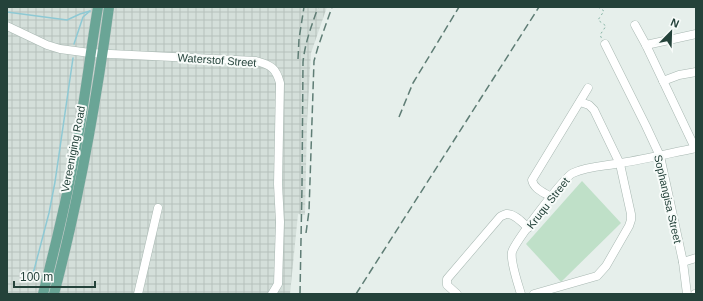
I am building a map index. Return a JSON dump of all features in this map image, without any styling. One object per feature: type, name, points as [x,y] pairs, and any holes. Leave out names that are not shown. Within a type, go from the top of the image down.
[{"type":"main road","name":"Vereeniging Road","points":[[43,294],[74,162],[98,7]]},
{"type":"main road","name":"Vereeniging Road","points":[[54,294],[82,172],[102,53],[108,7]]},
{"type":"street","points":[[635,25],[695,148]]},
{"type":"street","name":"Waterstof Street","points":[[7,26],[47,45],[60,49],[90,53],[256,61],[266,64],[276,71],[280,83],[278,184],[280,222],[278,284],[272,294]]},
{"type":"street","points":[[646,45],[696,34]]},
{"type":"street","name":"Sophangisa Street","points":[[605,44],[660,156],[682,262],[687,294]]},
{"type":"street","points":[[663,81],[679,75],[696,72]]},
{"type":"street","points":[[551,197],[535,187],[532,180],[588,88]]},
{"type":"street","points":[[534,294],[597,276],[606,266],[631,220],[620,164],[594,110],[589,105],[580,102]]},
{"type":"street","name":"Kruqu Street","points":[[521,294],[512,260],[512,253],[528,228],[569,175],[589,169],[695,148]]},
{"type":"street","points":[[138,294],[158,208]]},
{"type":"street","points":[[457,294],[447,285],[447,279],[500,217],[504,214],[510,215],[515,217],[528,228]]},
{"type":"street","points":[[682,262],[696,258]]},
{"type":"path","points":[[598,7],[604,11],[598,20],[606,26],[600,35],[605,44]]},
{"type":"shaded area","points":[[7,7],[327,7],[311,53],[307,123],[305,215],[298,214],[290,294],[7,294]]},
{"type":"green space","points":[[582,181],[621,223],[561,282],[526,244]]},
{"type":"waterway","points":[[7,12],[67,20],[90,11]]},
{"type":"waterway","points":[[74,44],[83,17],[90,11]]},
{"type":"waterway","points":[[33,274],[49,213],[55,182],[73,58]]},
{"type":"railway","points":[[298,59],[299,39],[304,7]]},
{"type":"railway","points":[[300,294],[303,62],[307,41],[318,7]]},
{"type":"railway","points":[[306,233],[309,211],[314,61],[332,7]]},
{"type":"railway","points":[[399,117],[413,83],[459,7]]},
{"type":"railway","points":[[356,294],[539,7]]}]
